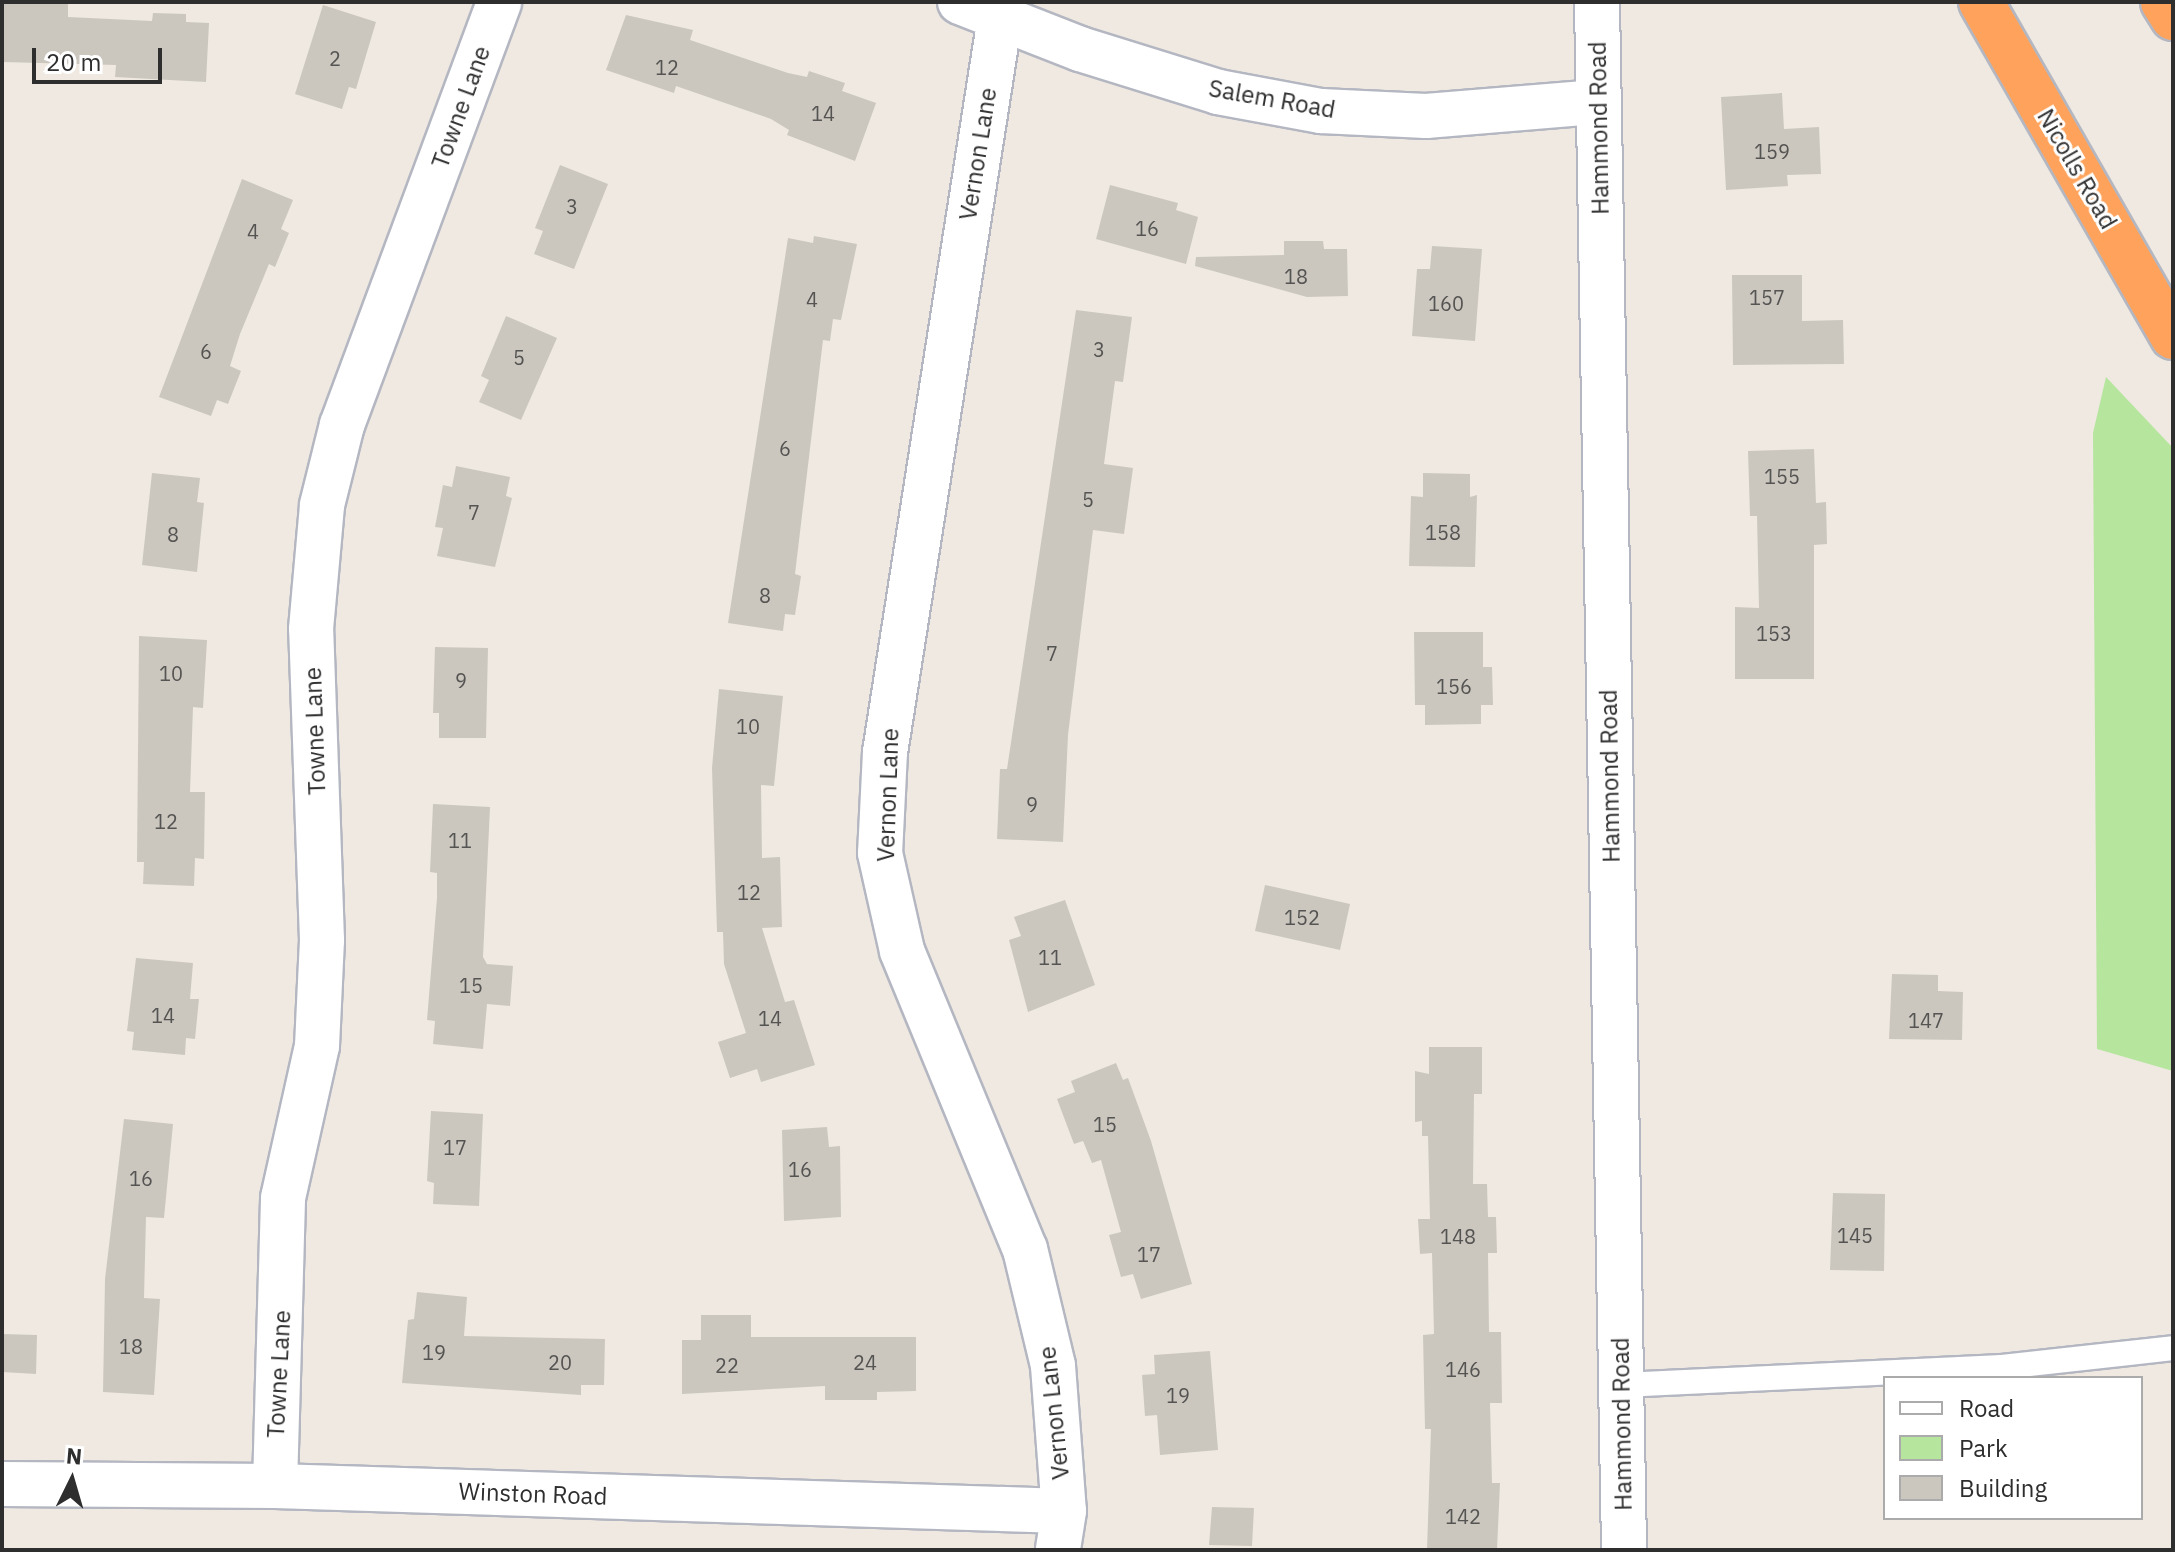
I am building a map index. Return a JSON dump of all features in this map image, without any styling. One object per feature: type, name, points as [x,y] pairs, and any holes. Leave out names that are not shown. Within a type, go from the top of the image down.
[{"type":"highway","name":"Nicolls Road","points":[[1981,2],[2173,337]]},
{"type":"highway","points":[[2163,2],[2173,18]]},
{"type":"street","name":"Towne Lane","points":[[275,1486],[283,1198],[318,1031],[322,940],[311,629],[322,505],[342,425],[499,2]]},
{"type":"street","name":"Hammond Road","points":[[1597,2],[1624,1550]]},
{"type":"street","name":"Salem Road","points":[[980,10],[1218,92],[1321,111],[1426,116],[1597,102]]},
{"type":"street","name":"Vernon Lane","points":[[980,10],[885,752],[880,853],[902,951],[1025,1249],[1053,1366],[1061,1531]]},
{"type":"street","name":"Winston Road","points":[[2,1484],[275,1486],[1061,1531]]},
{"type":"lane","points":[[1622,1385],[2002,1367],[2173,1348]]},
{"type":"green space","points":[[2106,377],[2173,448],[2173,1071],[2097,1049],[2093,433]]},
{"type":"building","points":[[2,2],[68,2],[68,17],[152,21],[153,13],[186,14],[186,22],[209,23],[206,82],[115,77],[116,65],[2,62]]},
{"type":"building","points":[[323,5],[376,22],[356,89],[349,87],[342,109],[295,94]]},
{"type":"building","points":[[626,15],[693,30],[690,40],[788,73],[807,77],[809,71],[845,83],[842,91],[876,103],[855,161],[787,135],[789,130],[771,119],[676,86],[674,93],[606,70]]},
{"type":"building","points":[[1782,93],[1784,129],[1819,127],[1821,174],[1787,175],[1788,186],[1726,190],[1721,97]]},
{"type":"building","points":[[560,165],[608,184],[574,269],[534,254],[543,231],[535,228]]},
{"type":"building","points":[[242,179],[293,200],[281,229],[289,233],[275,267],[269,264],[240,334],[230,366],[241,371],[228,404],[217,400],[211,416],[159,397]]},
{"type":"building","points":[[1110,185],[1178,203],[1176,210],[1198,217],[1186,264],[1096,239]]},
{"type":"building","points":[[814,236],[857,244],[841,320],[833,319],[830,341],[823,340],[795,574],[801,576],[795,615],[785,614],[783,631],[728,623],[788,238],[813,243]]},
{"type":"building","points":[[1284,241],[1323,241],[1324,249],[1347,249],[1348,296],[1307,297],[1195,266],[1196,257],[1284,255]]},
{"type":"building","points":[[1432,246],[1482,249],[1475,341],[1412,336],[1417,269],[1430,269]]},
{"type":"building","points":[[1732,275],[1802,275],[1802,321],[1843,320],[1844,364],[1733,365]]},
{"type":"building","points":[[1076,310],[1132,317],[1123,382],[1115,381],[1104,464],[1133,468],[1124,534],[1093,530],[1068,735],[1063,842],[997,839],[1000,769],[1007,769]]},
{"type":"building","points":[[506,316],[557,338],[521,420],[479,402],[489,380],[481,376]]},
{"type":"building","points":[[1814,449],[1816,503],[1826,502],[1827,544],[1814,545],[1814,679],[1735,679],[1735,607],[1759,608],[1757,516],[1750,516],[1748,451]]},
{"type":"building","points":[[456,466],[510,477],[506,496],[512,498],[495,567],[437,556],[443,528],[435,527],[443,485],[452,487]]},
{"type":"building","points":[[152,473],[200,478],[197,502],[204,503],[197,572],[142,565]]},
{"type":"building","points":[[1423,473],[1470,474],[1470,497],[1477,495],[1475,567],[1409,566],[1411,496],[1423,497]]},
{"type":"building","points":[[1414,632],[1483,632],[1483,667],[1492,667],[1493,705],[1481,705],[1481,724],[1425,725],[1425,705],[1415,705]]},
{"type":"building","points":[[139,636],[207,640],[203,708],[193,707],[190,792],[205,792],[204,859],[195,858],[194,886],[143,884],[144,862],[137,862]]},
{"type":"building","points":[[435,647],[488,648],[486,738],[439,738],[439,713],[433,713]]},
{"type":"building","points":[[719,689],[783,696],[774,786],[761,785],[762,858],[780,857],[782,927],[762,928],[785,1002],[794,1000],[815,1065],[761,1082],[757,1069],[730,1078],[718,1042],[746,1033],[724,964],[723,932],[717,932],[712,768]]},
{"type":"building","points":[[433,804],[490,807],[483,957],[487,964],[513,966],[510,1006],[487,1004],[483,1049],[433,1044],[435,1021],[427,1020],[437,898],[437,873],[430,872]]},
{"type":"building","points":[[1265,885],[1350,904],[1340,950],[1255,931]]},
{"type":"building","points":[[1065,900],[1095,985],[1028,1012],[1009,940],[1021,936],[1014,917]]},
{"type":"building","points":[[136,958],[193,963],[190,999],[199,999],[195,1039],[186,1038],[185,1055],[132,1050],[134,1032],[127,1031]]},
{"type":"building","points":[[1892,974],[1938,975],[1938,991],[1963,992],[1962,1040],[1889,1039]]},
{"type":"building","points":[[1429,1047],[1482,1047],[1482,1094],[1474,1094],[1473,1184],[1487,1184],[1488,1217],[1496,1217],[1497,1253],[1488,1253],[1489,1332],[1501,1332],[1502,1403],[1490,1403],[1492,1483],[1500,1483],[1497,1550],[1427,1550],[1431,1429],[1425,1429],[1423,1335],[1434,1334],[1432,1253],[1420,1254],[1418,1219],[1430,1219],[1428,1136],[1422,1136],[1422,1121],[1415,1122],[1415,1071],[1429,1074]]},
{"type":"building","points":[[1116,1063],[1123,1080],[1128,1078],[1151,1141],[1192,1284],[1141,1299],[1133,1274],[1121,1277],[1109,1235],[1121,1232],[1101,1160],[1092,1163],[1083,1141],[1074,1144],[1057,1099],[1075,1092],[1071,1081]]},
{"type":"building","points":[[431,1111],[483,1114],[479,1206],[433,1204],[434,1183],[427,1181]]},
{"type":"building","points":[[124,1119],[173,1124],[164,1218],[146,1217],[144,1298],[160,1299],[154,1395],[103,1392],[105,1279]]},
{"type":"building","points":[[827,1127],[829,1147],[840,1146],[841,1217],[784,1221],[782,1130]]},
{"type":"building","points":[[1833,1193],[1885,1194],[1884,1271],[1830,1270]]},
{"type":"building","points":[[417,1292],[467,1297],[464,1336],[605,1339],[604,1385],[581,1385],[581,1395],[402,1383],[408,1320],[414,1319]]},
{"type":"building","points":[[701,1315],[751,1315],[751,1337],[916,1337],[916,1391],[877,1392],[877,1400],[825,1400],[825,1386],[682,1394],[682,1340],[701,1340]]},
{"type":"building","points":[[2,1334],[37,1335],[36,1374],[2,1372]]},
{"type":"building","points":[[1210,1351],[1218,1450],[1160,1455],[1157,1415],[1145,1416],[1142,1375],[1155,1374],[1154,1355]]},
{"type":"building","points":[[1212,1507],[1254,1508],[1252,1546],[1209,1545]]}]
